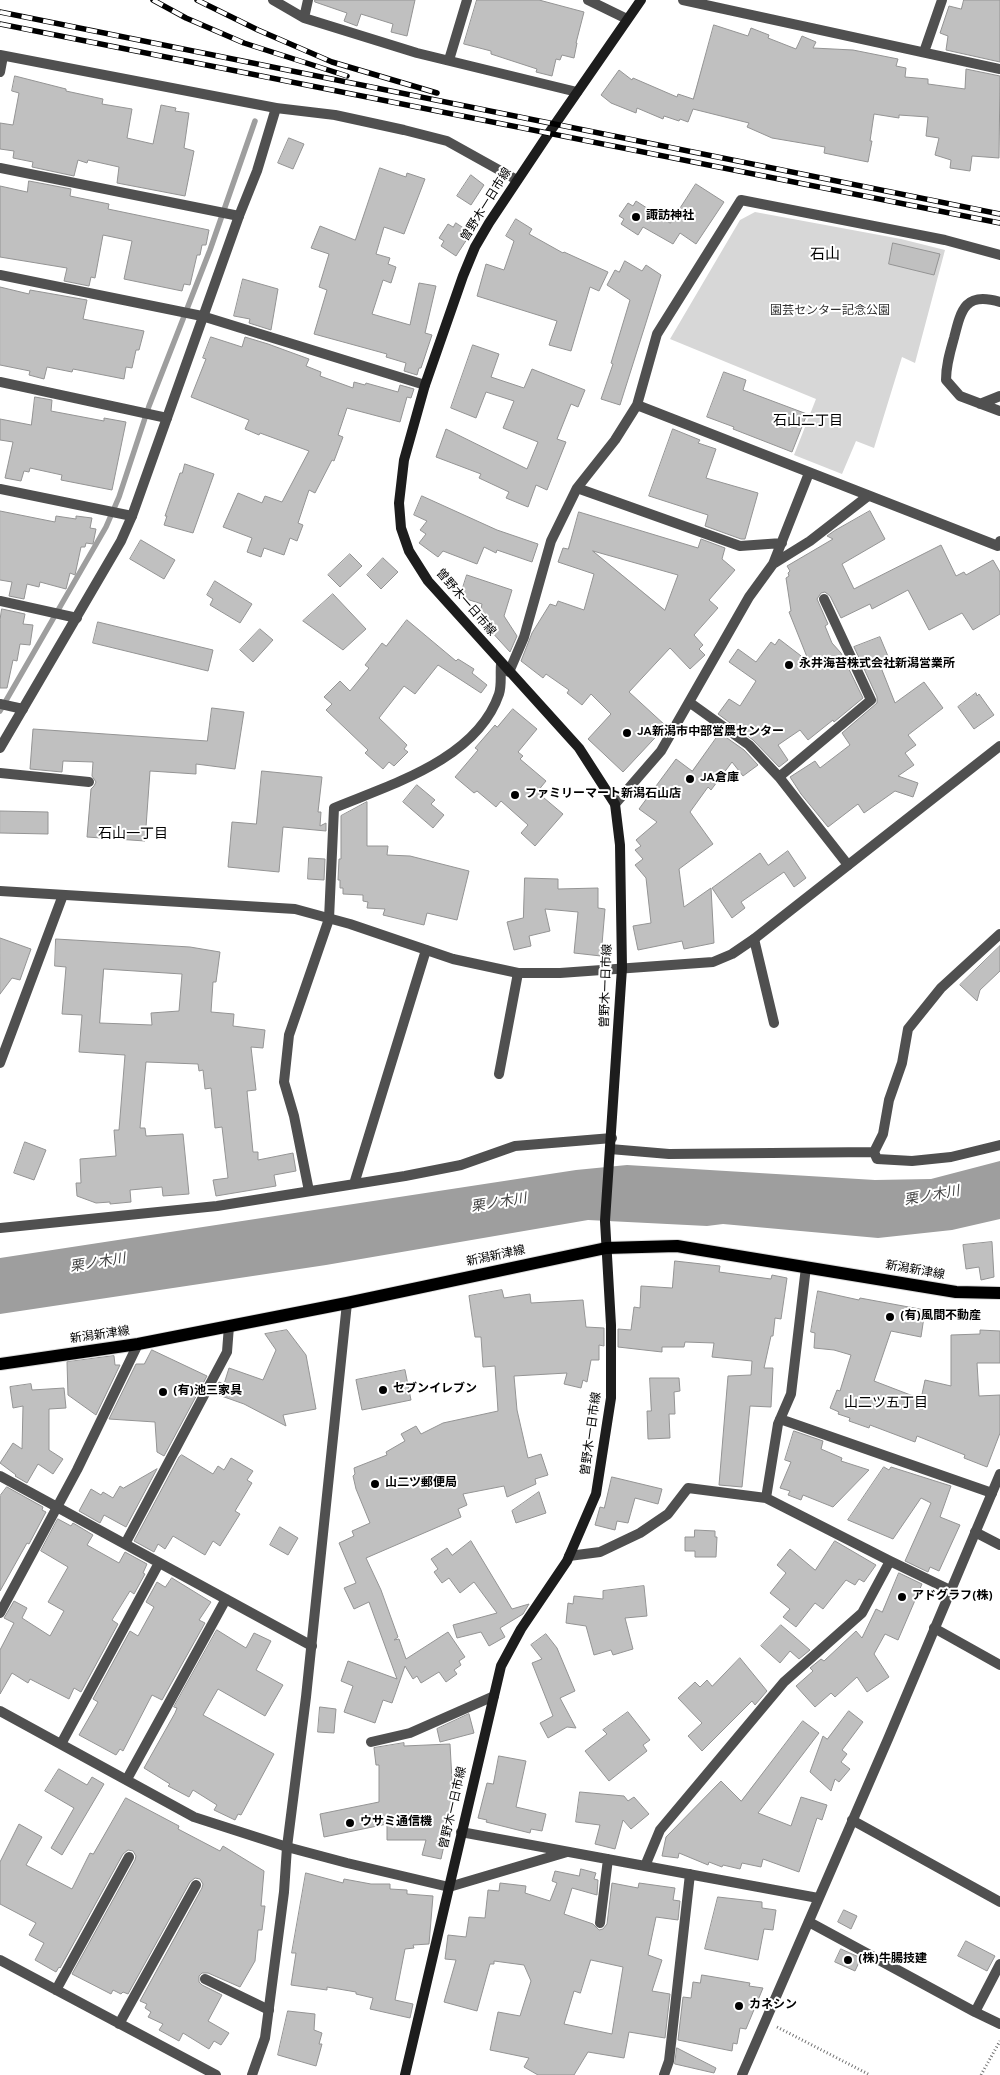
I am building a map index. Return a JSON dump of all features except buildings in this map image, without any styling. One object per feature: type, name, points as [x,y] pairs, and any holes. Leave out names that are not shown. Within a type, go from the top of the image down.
[{"type":"main road","name":"曽野木一日市線","points":[[405,2075],[501,1666],[521,1629],[569,1556],[596,1494],[611,1398],[605,1221],[622,968],[620,845],[615,804],[579,748],[501,664],[428,581],[409,551],[401,528],[399,503],[404,460],[425,385],[475,247],[517,180],[641,0]]},
{"type":"main road","name":"新潟新津線","points":[[0,1364],[138,1344],[347,1303],[606,1248],[677,1246],[956,1292],[1000,1293]]},
{"type":"street","points":[[273,0],[304,18],[416,53],[577,92]]},
{"type":"street","points":[[304,18],[308,0]]},
{"type":"street","points":[[449,60],[466,0]]},
{"type":"street","points":[[588,0],[627,20]]},
{"type":"street","points":[[683,0],[1000,69]]},
{"type":"street","points":[[924,52],[942,0]]},
{"type":"street","points":[[0,72],[2,55],[276,108],[335,115],[447,141],[517,180]]},
{"type":"street","points":[[0,748],[121,541],[132,516],[202,316],[257,171],[276,108]]},
{"type":"street","points":[[0,168],[239,216]]},
{"type":"street","points":[[509,672],[524,637],[551,541],[577,488],[616,440],[636,406],[658,334],[741,200],[945,240],[1000,255]]},
{"type":"street","points":[[0,275],[202,316],[425,385]]},
{"type":"street","points":[[1000,302],[989,298],[979,299],[969,303],[961,311],[946,367],[946,380],[960,396],[1000,411]]},
{"type":"street","points":[[0,382],[167,418]]},
{"type":"street","points":[[980,404],[1000,396]]},
{"type":"street","points":[[636,406],[998,546],[1000,541]]},
{"type":"street","points":[[615,804],[661,751],[749,597],[773,564],[809,473]]},
{"type":"street","points":[[577,488],[740,546],[782,543]]},
{"type":"street","points":[[0,489],[132,516]]},
{"type":"street","points":[[773,564],[810,541],[868,496]]},
{"type":"street","points":[[779,778],[872,700],[824,599]]},
{"type":"street","points":[[0,600],[77,618]]},
{"type":"street","points":[[309,1191],[294,1116],[284,1082],[289,1035],[330,919],[334,808],[434,766],[483,726],[500,693],[501,664]]},
{"type":"street","points":[[689,702],[749,745],[779,778],[848,865]]},
{"type":"street","points":[[0,704],[23,709]]},
{"type":"street","points":[[0,891],[295,909],[468,963],[518,973],[560,973],[713,962],[732,954],[754,939],[1000,746]]},
{"type":"street","points":[[0,773],[89,782]]},
{"type":"street","points":[[0,1063],[63,895]]},
{"type":"street","points":[[1000,934],[941,988],[908,1029],[902,1064],[889,1100],[883,1134],[874,1152],[877,1159],[912,1160],[951,1157],[1000,1145]]},
{"type":"street","points":[[754,939],[774,1023]]},
{"type":"street","points":[[354,1184],[426,950]]},
{"type":"street","points":[[499,1074],[518,973]]},
{"type":"street","points":[[0,1228],[217,1206],[405,1176],[461,1165],[515,1146],[612,1138]]},
{"type":"street","points":[[610,1149],[669,1154],[874,1152]]},
{"type":"street","points":[[766,1498],[780,1419],[791,1394],[806,1267]]},
{"type":"street","points":[[252,2075],[266,2038],[284,1892],[287,1847],[312,1646],[347,1303]]},
{"type":"street","points":[[125,1544],[227,1352],[229,1326]]},
{"type":"street","points":[[0,1613],[3,1599],[57,1507],[138,1344]]},
{"type":"street","points":[[780,1419],[992,1493]]},
{"type":"street","points":[[742,2075],[1000,1474]]},
{"type":"street","points":[[0,1476],[312,1646]]},
{"type":"street","points":[[569,1556],[600,1552],[640,1534],[668,1514],[688,1488],[766,1498],[890,1562],[950,1590]]},
{"type":"street","points":[[975,1532],[1000,1545]]},
{"type":"street","points":[[646,1866],[660,1830],[784,1682],[862,1612],[890,1562]]},
{"type":"street","points":[[61,1744],[159,1563]]},
{"type":"street","points":[[126,1779],[226,1599]]},
{"type":"street","points":[[934,1628],[1000,1665]]},
{"type":"street","points":[[371,1742],[410,1733],[494,1696]]},
{"type":"street","points":[[0,1711],[194,1817],[287,1847],[448,1887],[566,1852]]},
{"type":"street","points":[[852,1820],[1000,1902]]},
{"type":"street","points":[[461,1832],[818,1898]]},
{"type":"street","points":[[56,1990],[128,1856]]},
{"type":"street","points":[[600,1923],[608,1860]]},
{"type":"street","points":[[664,2075],[669,2061],[690,1874]]},
{"type":"street","points":[[119,2024],[196,1885]]},
{"type":"street","points":[[809,1922],[1000,2024]]},
{"type":"street","points":[[0,1960],[216,2075]]},
{"type":"street","points":[[975,2012],[1000,1964]]},
{"type":"street","points":[[205,1978],[269,2010]]},
{"type":"path","points":[[766,2021],[870,2075]]},
{"type":"path","points":[[981,2075],[1000,2042]]},
{"type":"green space","name":"園芸センター記念公園","points":[[755,212],[901,239],[945,250],[915,363],[902,357],[874,448],[856,441],[842,474],[794,455],[816,399],[670,339],[740,220]]},
{"type":"water","name":"栗ノ木川","points":[[1000,1161],[1000,1219],[952,1230],[878,1238],[723,1224],[707,1226],[588,1220],[326,1265],[0,1314],[0,1258],[576,1170],[627,1165],[875,1180],[931,1179]]},
{"type":"waterway","points":[[0,711],[106,527],[119,497],[149,406],[210,250],[255,121]]},
{"type":"railway","points":[[153,0],[186,18],[244,43],[347,76]]},
{"type":"railway","points":[[197,0],[258,30],[332,62],[437,93]]},
{"type":"railway","points":[[0,12],[1000,214]]},
{"type":"railway","points":[[0,24],[1000,223]]},
{"type":"place","name":"諏訪神社","points":[[636,217]]},
{"type":"place","name":"永井海苔株式会社新潟営業所","points":[[789,665]]},
{"type":"place","name":"JA新潟市中部営農センター","points":[[627,733]]},
{"type":"place","name":"JA倉庫","points":[[690,779]]},
{"type":"place","name":"ファミリーマート新潟石山店","points":[[515,795]]},
{"type":"place","name":"(有)風間不動産","points":[[890,1317]]},
{"type":"place","name":"セブンイレブン","points":[[383,1390]]},
{"type":"place","name":"(有)池三家具","points":[[163,1392]]},
{"type":"place","name":"山二ツ郵便局","points":[[375,1484]]},
{"type":"place","name":"アドグラフ(株)","points":[[902,1597]]},
{"type":"place","name":"ウサミ通信機","points":[[350,1823]]},
{"type":"place","name":"(株)牛腸技建","points":[[848,1960]]},
{"type":"place","name":"カネシン","points":[[739,2006]]},
{"type":"district","name":"石山","points":[[825,256]]},
{"type":"district","name":"石山二丁目","points":[[808,422]]},
{"type":"district","name":"石山一丁目","points":[[133,835]]},
{"type":"district","name":"山二ツ五丁目","points":[[886,1404]]}]
